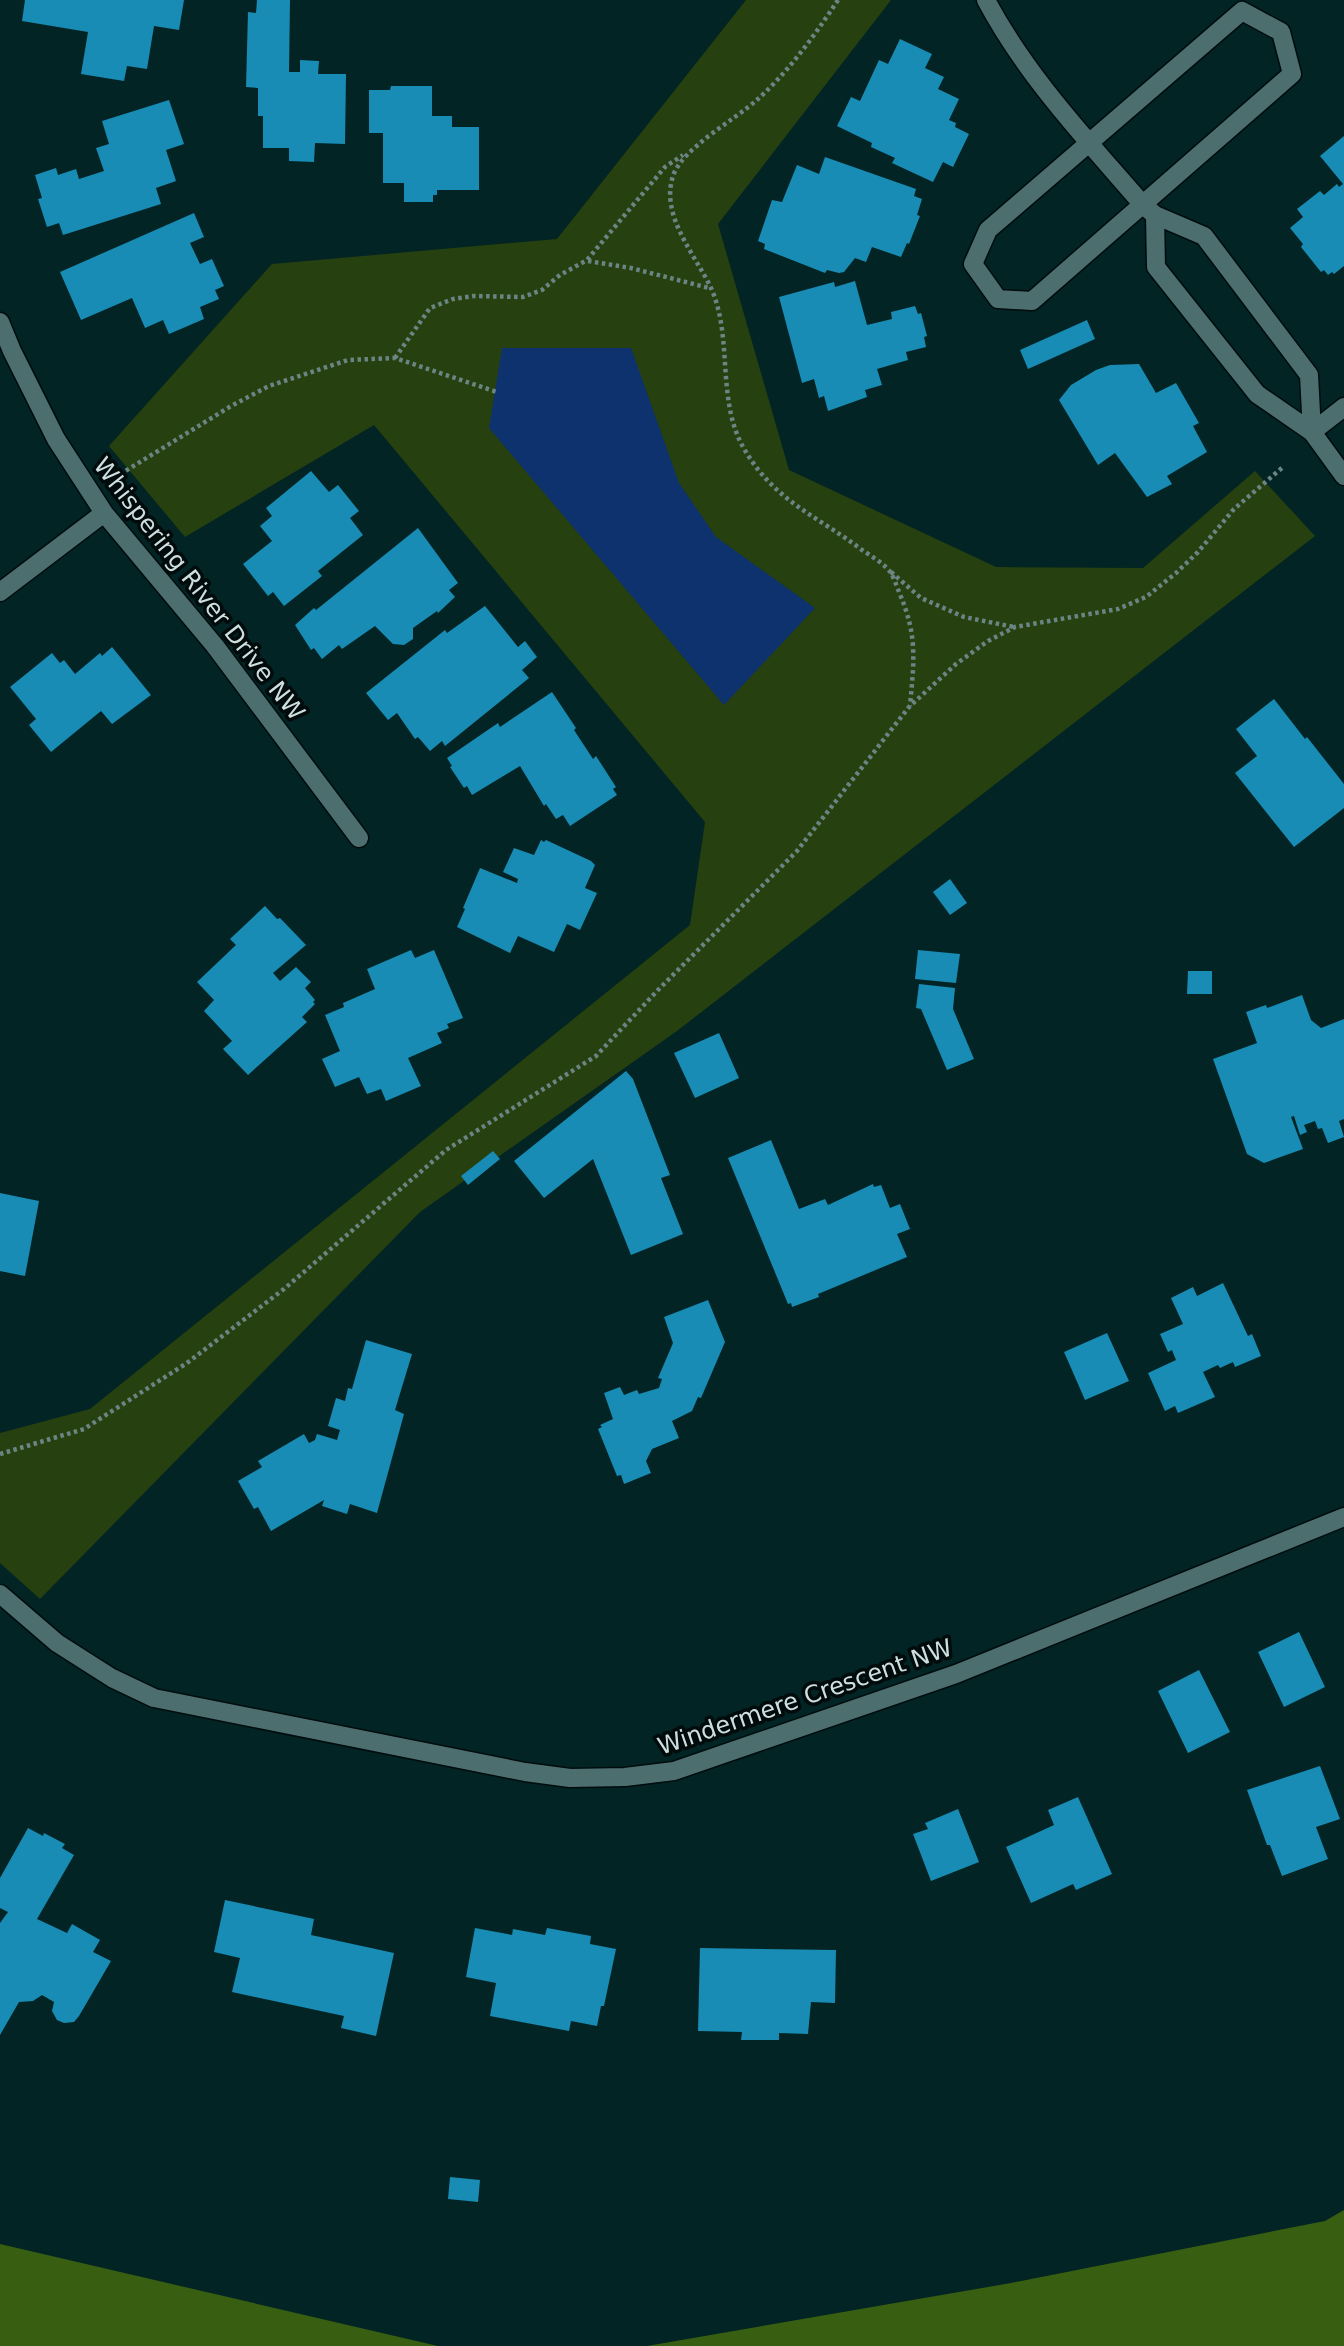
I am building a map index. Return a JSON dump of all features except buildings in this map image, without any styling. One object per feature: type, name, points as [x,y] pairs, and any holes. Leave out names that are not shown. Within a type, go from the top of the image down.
[{"type":"street","points":[[986,0],[1004,34],[1030,71],[1089,142],[1149,210],[1204,236],[1309,375],[1312,432]]},
{"type":"street","points":[[1242,11],[1281,32],[1292,74],[1149,210],[1032,301],[998,299],[973,264],[988,230],[1089,142],[1242,11]]},
{"type":"street","points":[[1149,210],[1156,267],[1257,394],[1312,432],[1344,476]]},
{"type":"street","name":"Whispering River Drive NW","points":[[0,322],[56,439],[90,493],[215,646],[359,838]]},
{"type":"street","points":[[1312,432],[1344,407]]},
{"type":"street","points":[[0,592],[104,513]]},
{"type":"street","name":"Windermere Crescent NW","points":[[0,1594],[57,1643],[112,1678],[154,1698],[497,1768],[570,1778],[625,1777],[674,1771],[956,1674],[1344,1517]]},
{"type":"path","points":[[395,358],[430,308],[453,299],[474,296],[523,297],[542,290],[560,275],[587,260],[665,167],[735,119],[760,97],[788,67],[838,0]]},
{"type":"path","points":[[687,152],[673,174],[670,190],[672,208],[679,230],[717,303],[732,423],[744,451],[782,495],[808,515],[847,538],[921,598],[964,617],[1015,627]]},
{"type":"path","points":[[587,260],[710,288]]},
{"type":"path","points":[[90,493],[231,406],[269,386],[348,360],[395,358],[497,392]]},
{"type":"path","points":[[0,1454],[84,1429],[187,1363],[284,1289],[446,1150],[596,1056],[797,851],[909,707],[956,664],[1015,627],[1118,609],[1146,597],[1198,552],[1234,509],[1283,467]]},
{"type":"path","points":[[890,571],[910,617],[914,661],[909,707]]},
{"type":"green space","points":[[746,0],[891,0],[718,224],[789,470],[996,567],[1143,568],[1255,471],[1315,536],[677,1031],[420,1212],[40,1599],[0,1563],[0,1433],[90,1409],[690,925],[705,822],[374,425],[185,537],[109,446],[272,264],[557,239]]},
{"type":"green space","points":[[1344,2210],[1344,2346],[647,2346],[1011,2283],[1325,2221]]},
{"type":"green space","points":[[0,2244],[438,2346],[0,2346]]},
{"type":"water","points":[[502,348],[631,348],[679,483],[716,537],[815,608],[724,705],[489,428]]}]
